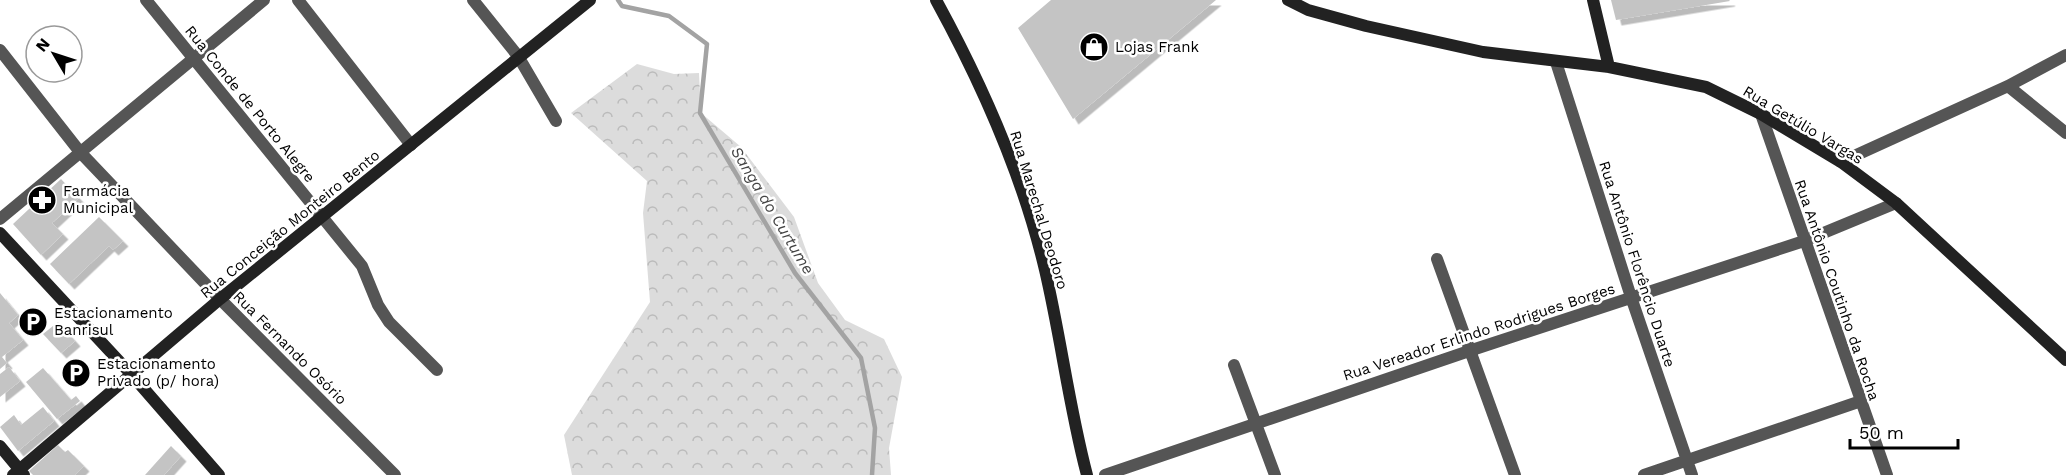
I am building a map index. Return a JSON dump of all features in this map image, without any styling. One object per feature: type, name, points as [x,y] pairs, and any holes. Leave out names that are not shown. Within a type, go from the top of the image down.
[{"type":"street","name":"Rua Conde de Porto Alegre","points":[[146,0],[362,266],[378,304],[389,322],[437,370]]},
{"type":"street","points":[[0,219],[264,0]]},
{"type":"street","points":[[298,0],[411,145]]},
{"type":"street","points":[[473,0],[518,56],[556,121]]},
{"type":"street","name":"Rua Conceição Monteiro Bento","points":[[19,473],[220,299],[590,0]]},
{"type":"street","name":"Rua Getúlio Vargas","points":[[1288,0],[1308,9],[1378,28],[1483,52],[1609,67],[1706,87],[1761,114],[1841,162],[1896,203],[2066,360]]},
{"type":"street","points":[[1593,0],[1609,67]]},
{"type":"street","name":"Rua Marechal Deodoro","points":[[940,2],[986,97],[1024,201],[1044,267],[1076,432],[1087,475]]},
{"type":"street","name":"Rua Fernando Osório","points":[[0,50],[80,152],[220,299],[395,475]]},
{"type":"street","points":[[1841,162],[2008,86],[2066,55]]},
{"type":"street","name":"Rua Antônio Florêncio Duarte","points":[[1556,62],[1631,297],[1692,475]]},
{"type":"street","points":[[2008,86],[2066,133]]},
{"type":"street","name":"Rua Antônio Coutinho da Rocha","points":[[1761,114],[1887,475]]},
{"type":"street","name":"Rua Vereador Erlindo Rodrigues Borges","points":[[1105,475],[1472,350],[1804,241],[1896,203]]},
{"type":"street","points":[[0,233],[131,374],[219,475]]},
{"type":"street","points":[[1437,259],[1472,350],[1515,475]]},
{"type":"street","points":[[1234,365],[1275,475]]},
{"type":"street","points":[[1644,475],[1860,401]]},
{"type":"street","points":[[0,446],[19,473]]},
{"type":"green space","points":[[637,64],[674,74],[699,73],[701,113],[741,147],[794,217],[818,283],[845,320],[884,339],[902,377],[889,448],[891,475],[572,475],[564,435],[650,302],[643,213],[647,181],[571,113]]},
{"type":"building","name":"Lojas Frank","points":[[1051,0],[1216,0],[1073,119],[1018,28]]},
{"type":"building","points":[[1611,0],[1729,0],[1730,1],[1616,20]]},
{"type":"building","points":[[61,179],[79,198],[52,223],[63,234],[41,255],[13,224]]},
{"type":"building","points":[[99,217],[123,241],[113,250],[109,246],[69,284],[50,264]]},
{"type":"building","points":[[0,293],[18,315],[9,323],[23,340],[2,357],[7,363],[0,369]]},
{"type":"building","points":[[58,322],[75,341],[61,353],[43,334]]},
{"type":"building","points":[[9,367],[20,381],[0,397],[0,374]]},
{"type":"building","points":[[43,368],[71,400],[76,396],[80,401],[57,419],[26,382]]},
{"type":"building","points":[[43,407],[54,421],[18,451],[0,427],[14,415],[21,425]]},
{"type":"building","points":[[58,445],[65,452],[68,450],[84,466],[75,475],[33,475],[29,471]]},
{"type":"building","points":[[171,446],[181,456],[164,475],[145,475]]},
{"type":"waterway","name":"Sanga do Curtume","points":[[618,0],[622,6],[669,16],[707,44],[700,113],[795,273],[861,358],[875,428],[872,475]]},
{"type":"place","name":"Lojas Frank","points":[[1094,47]]},
{"type":"place","name":"Farmácia Municipal","points":[[42,200]]},
{"type":"place","name":"Estacionamento Banrisul","points":[[33,322]]},
{"type":"place","name":"Estacionamento Privado (p/ hora)","points":[[76,373]]}]
